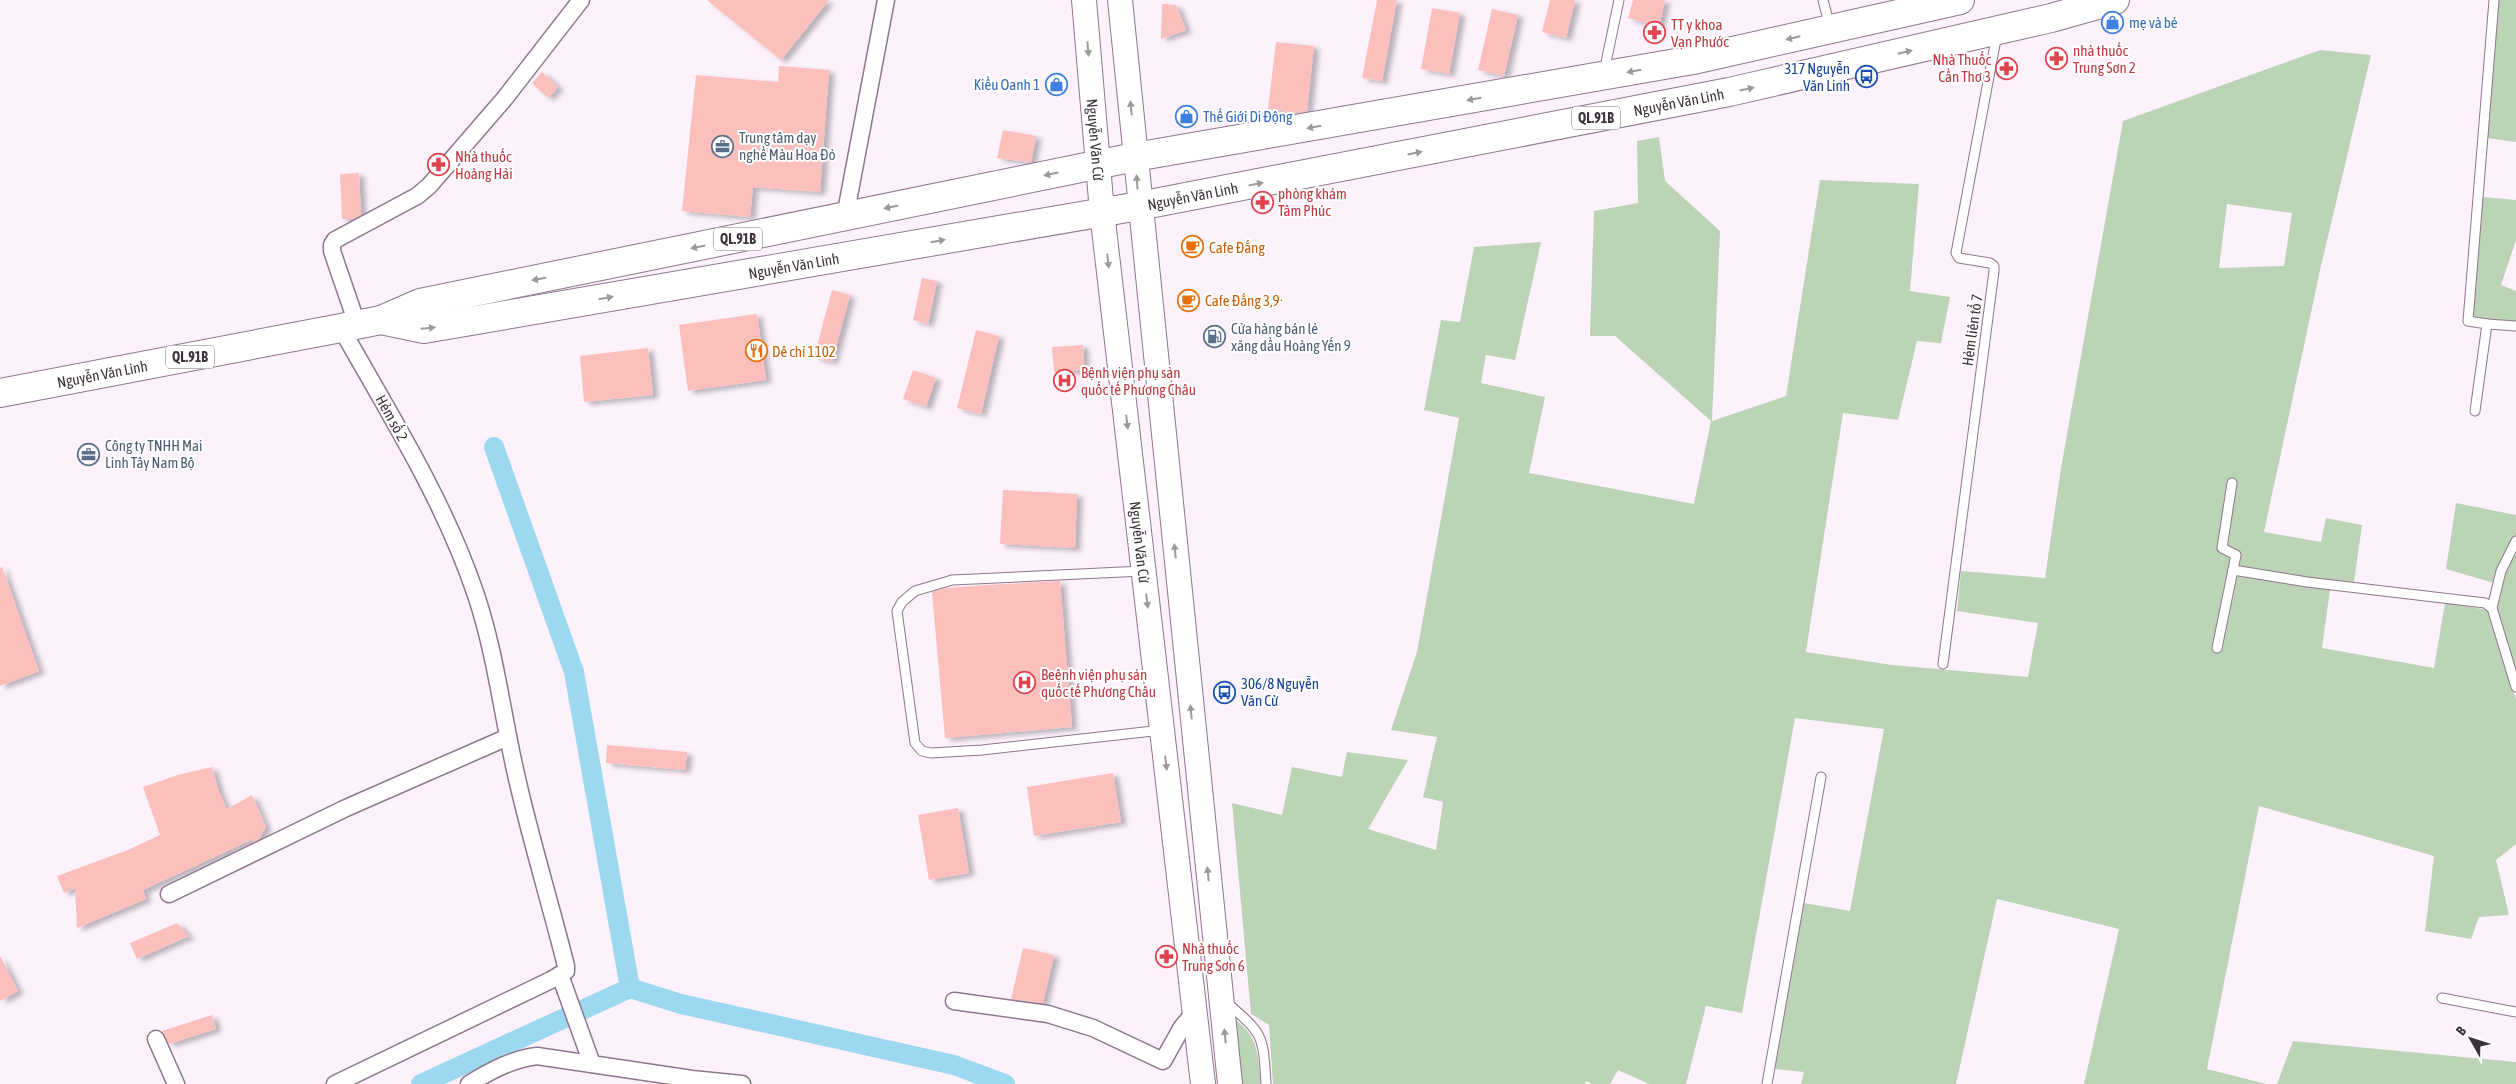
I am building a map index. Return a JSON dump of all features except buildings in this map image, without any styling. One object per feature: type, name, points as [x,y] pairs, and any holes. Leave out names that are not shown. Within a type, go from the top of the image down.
[{"type":"highway","name":"Nguyễn Văn Linh","points":[[0,393],[360,324],[420,303],[1098,164],[1693,60],[1960,0]]},
{"type":"highway","name":"Nguyễn Văn Linh","points":[[360,324],[424,329],[1139,206],[1729,92],[1998,31],[2048,9],[2115,0]]},
{"type":"main road","name":"Nguyễn Văn Cừ","points":[[1084,0],[1102,212],[1203,1084]]},
{"type":"main road","points":[[1120,0],[1136,157],[1139,206],[1230,1084]]},
{"type":"main road","points":[[1176,852],[1206,848]]},
{"type":"street","name":"Hẻm số 2","points":[[563,981],[566,966],[519,786],[508,737],[497,668],[487,630],[443,509],[360,324],[332,251],[332,245],[335,240],[409,201],[429,186],[505,98],[581,0]]},
{"type":"street","points":[[845,217],[886,0]]},
{"type":"street","points":[[169,894],[346,808],[508,737]]},
{"type":"street","points":[[335,1084],[563,981],[592,1064]]},
{"type":"street","points":[[954,1001],[1048,1014],[1093,1028],[1163,1061],[1182,1027],[1195,1012]]},
{"type":"street","points":[[156,1040],[176,1084]]},
{"type":"street","points":[[469,1084],[505,1064],[537,1056],[692,1082],[742,1084]]},
{"type":"lane","points":[[1603,77],[1618,0]]},
{"type":"lane","points":[[1823,0],[1830,30]]},
{"type":"lane","points":[[2494,0],[2468,321],[2516,326]]},
{"type":"lane","name":"Hẻm liên tổ 7","points":[[1943,664],[1994,271],[1994,266],[1990,263],[1959,258],[1956,253],[1998,31]]},
{"type":"lane","points":[[2475,411],[2487,324]]},
{"type":"lane","points":[[2217,648],[2236,554],[2222,548],[2232,483]]},
{"type":"lane","points":[[2516,541],[2501,571],[2492,608],[2516,687]]},
{"type":"lane","points":[[2233,570],[2307,582],[2485,603],[2492,608]]},
{"type":"lane","points":[[1144,571],[952,580],[915,591],[902,602],[897,611],[915,743],[922,751],[931,753],[982,750],[1162,730]]},
{"type":"lane","points":[[1768,1084],[1821,777]]},
{"type":"lane","points":[[1221,997],[1254,1026],[1262,1038],[1266,1084]]},
{"type":"lane","points":[[2442,998],[2516,1012]]},
{"type":"green space","points":[[2498,0],[2516,0],[2516,142],[2487,138]]},
{"type":"green space","points":[[2320,50],[2371,55],[2321,266],[2264,532],[2321,542],[2326,518],[2362,525],[2354,582],[2305,577],[2303,585],[2330,590],[2322,648],[2434,668],[2445,603],[2489,610],[2516,699],[2516,844],[2496,860],[2509,915],[2479,917],[2471,939],[2425,931],[2434,856],[2259,806],[2207,1069],[2266,1084],[2084,1084],[2119,929],[1997,899],[1956,1084],[1801,1084],[1804,1072],[1775,1069],[1804,903],[1850,911],[1884,729],[1795,718],[1742,1013],[1706,1006],[1686,1084],[1649,1084],[1618,1070],[1610,1084],[1592,1084],[1586,1081],[1585,1084],[1273,1084],[1269,1025],[1251,1014],[1232,803],[1282,815],[1292,767],[1342,777],[1347,752],[1408,760],[1368,829],[1436,850],[1443,802],[1423,797],[1437,737],[1391,730],[1417,652],[1459,418],[1424,410],[1441,320],[1460,322],[1474,247],[1541,242],[1515,360],[1486,355],[1481,383],[1545,397],[1529,473],[1694,504],[1711,421],[1615,336],[1590,336],[1594,211],[1638,203],[1637,141],[1659,137],[1665,181],[1720,231],[1712,421],[1786,396],[1820,180],[1919,184],[1910,291],[1950,297],[1941,343],[1917,341],[1898,420],[1843,413],[1806,652],[1892,665],[2028,677],[2038,623],[1957,611],[1961,571],[2045,578],[2061,468],[2123,121]],"holes":[[[2227,204],[2292,213],[2284,266],[2219,268]]]},
{"type":"green space","points":[[2483,197],[2516,200],[2516,240],[2501,285],[2516,291],[2516,323],[2491,322],[2487,319],[2472,317]]},
{"type":"green space","points":[[2456,503],[2516,515],[2516,673],[2495,605],[2489,599],[2494,583],[2446,569]]},
{"type":"green space","points":[[1235,1020],[1243,1026],[1253,1040],[1258,1056],[1261,1084],[1241,1084]]},
{"type":"green space","points":[[2293,1041],[2516,1062],[2516,1084],[2277,1084]]},
{"type":"waterway","points":[[494,447],[574,672],[630,988]]},
{"type":"waterway","points":[[421,1084],[630,988],[681,1004],[954,1065],[1005,1084]]},
{"type":"place","name":"mẹ và bé","points":[[2113,22]]},
{"type":"place","name":"TT y khoa Vạn Phước","points":[[1655,33]]},
{"type":"place","name":"nhà thuốc Trung Sơn 2","points":[[2057,59]]},
{"type":"place","name":"Nhà Thuốc Cần Thơ 3","points":[[2007,68]]},
{"type":"place","name":"317 Nguyễn Văn Linh","points":[[1866,77]]},
{"type":"place","name":"Kiều Oanh 1","points":[[1056,84]]},
{"type":"place","name":"Thế Giới Di Động","points":[[1187,116]]},
{"type":"place","name":"Trung tâm dạy nghề Màu Hoa Đỏ","points":[[723,146]]},
{"type":"place","name":"Nhà thuốc Hoàng Hải","points":[[439,165]]},
{"type":"place","name":"phòng khám Tâm Phúc","points":[[1262,202]]},
{"type":"place","name":"Cafe Đắng","points":[[1193,247]]},
{"type":"place","name":"Cafe Đắng 3,9·","points":[[1189,300]]},
{"type":"place","name":"Cửa hàng bán lẻ xăng dầu Hoàng Yến 9","points":[[1215,337]]},
{"type":"place","name":"Dê chỉ 1102","points":[[756,351]]},
{"type":"place","name":"Bệnh viện phụ sản quốc tế Phương Châu","points":[[1065,381]]},
{"type":"place","name":"Công ty TNHH Mai Linh Tây Nam Bộ","points":[[89,454]]},
{"type":"place","name":"Beệnh viện phụ sản quốc tế Phương Châu","points":[[1025,683]]},
{"type":"place","name":"306/8 Nguyễn Văn Cừ","points":[[1225,692]]},
{"type":"place","name":"Nhà thuốc Trung Sơn 6","points":[[1166,957]]}]
